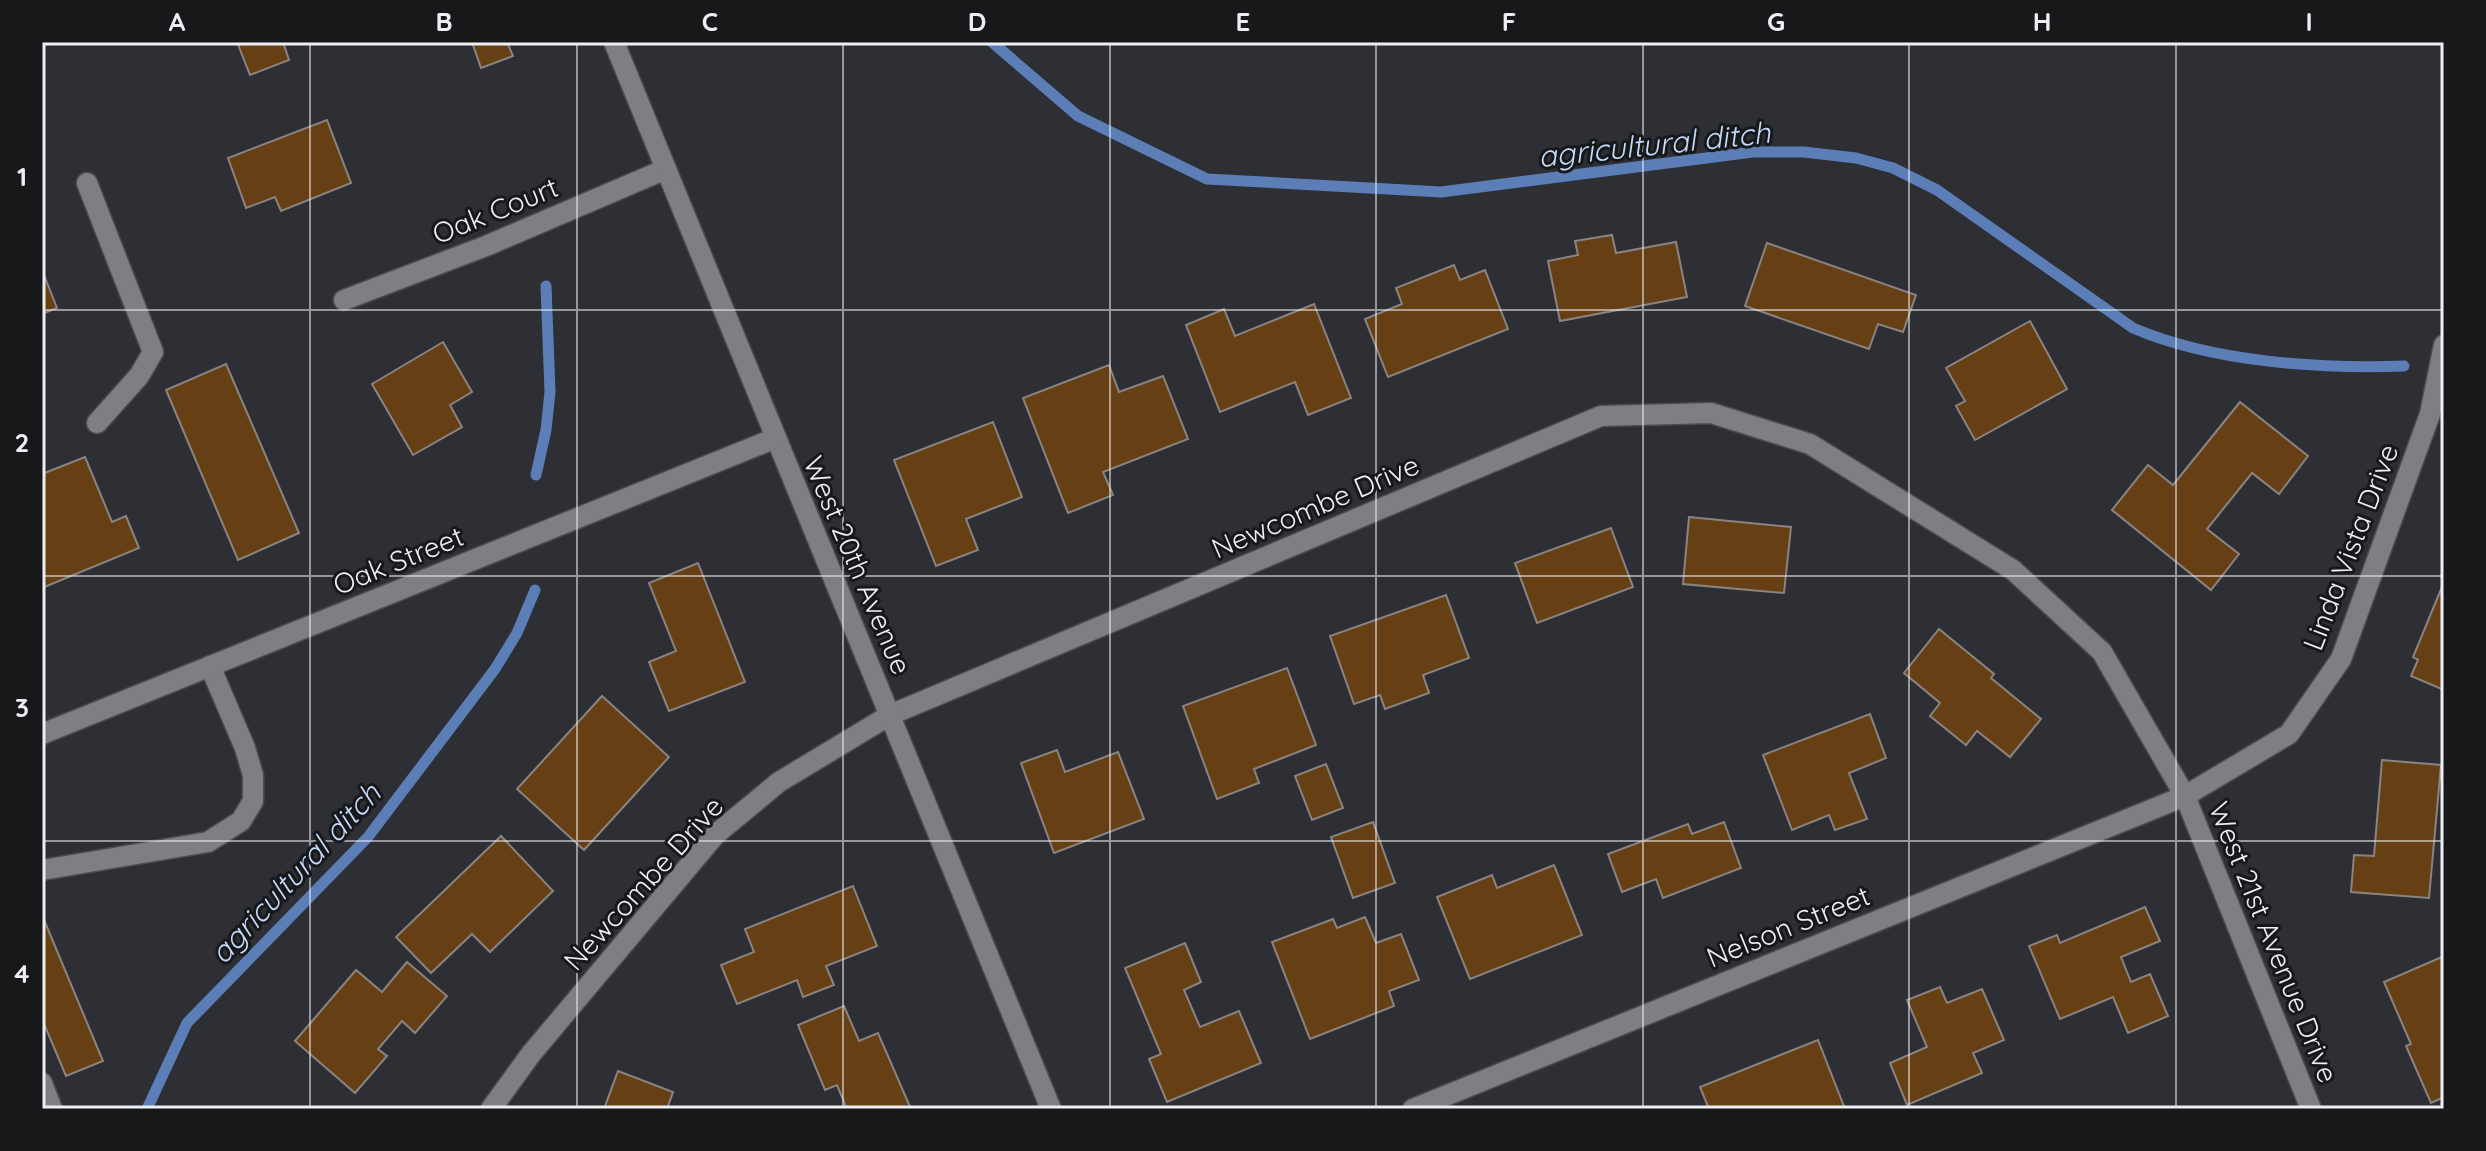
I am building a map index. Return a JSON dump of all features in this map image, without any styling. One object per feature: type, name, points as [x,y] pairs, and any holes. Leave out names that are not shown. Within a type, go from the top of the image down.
[{"type":"street","name":"West 20th Avenue","points":[[614,42],[1051,1109]]},
{"type":"street","name":"Oak Court","points":[[344,300],[486,246],[666,169]]},
{"type":"street","points":[[87,183],[153,352],[139,376],[97,423]]},
{"type":"street","name":"Linda Vista Drive","points":[[2185,796],[2289,734],[2341,659],[2437,412],[2444,345]]},
{"type":"street","name":"Newcombe Drive","points":[[491,1109],[531,1054],[715,835],[779,782],[890,715],[1601,416],[1711,413],[1810,444],[2013,570],[2102,652],[2185,796]]},
{"type":"street","name":"Oak Street","points":[[42,734],[776,438]]},
{"type":"street","points":[[42,870],[194,845],[216,838],[241,821],[253,801],[253,775],[245,748],[210,666]]},
{"type":"street","name":"Nelson Street","points":[[1413,1109],[2185,796]]},
{"type":"street","name":"West 21st Avenue Drive","points":[[2185,796],[2311,1109]]},
{"type":"street","points":[[42,1083],[52,1109]]},
{"type":"building","points":[[237,42],[283,42],[289,60],[250,75]]},
{"type":"building","points":[[472,42],[507,42],[513,56],[481,68]]},
{"type":"building","points":[[327,120],[351,183],[281,211],[275,197],[246,208],[228,158]]},
{"type":"building","points":[[1612,235],[1616,253],[1676,242],[1687,297],[1560,321],[1548,261],[1578,255],[1575,241]]},
{"type":"building","points":[[1767,243],[1916,295],[1903,332],[1878,324],[1869,349],[1745,306]]},
{"type":"building","points":[[1454,265],[1460,280],[1485,270],[1508,329],[1388,377],[1365,319],[1402,304],[1396,288]]},
{"type":"building","points":[[42,270],[57,308],[42,314]]},
{"type":"building","points":[[1314,304],[1351,398],[1308,415],[1295,382],[1220,412],[1186,325],[1224,309],[1235,336]]},
{"type":"building","points":[[2030,321],[2067,389],[1975,440],[1956,406],[1965,401],[1946,368]]},
{"type":"building","points":[[443,342],[472,392],[450,405],[462,427],[413,455],[372,384]]},
{"type":"building","points":[[226,364],[299,533],[238,560],[166,390]]},
{"type":"building","points":[[1109,365],[1119,392],[1163,376],[1188,439],[1103,472],[1113,495],[1068,513],[1023,398]]},
{"type":"building","points":[[2240,402],[2308,456],[2279,494],[2252,473],[2207,529],[2239,554],[2211,590],[2112,510],[2148,465],[2173,485]]},
{"type":"building","points":[[993,422],[1022,497],[966,519],[978,550],[936,566],[894,460]]},
{"type":"building","points":[[85,457],[112,522],[126,516],[139,548],[42,588],[42,474]]},
{"type":"building","points":[[1689,517],[1791,527],[1784,593],[1683,584]]},
{"type":"building","points":[[1611,528],[1633,587],[1537,623],[1515,563]]},
{"type":"building","points":[[698,563],[745,682],[669,711],[649,662],[676,651],[649,583]]},
{"type":"building","points":[[2444,582],[2444,690],[2411,676],[2418,660],[2413,657]]},
{"type":"building","points":[[1446,595],[1469,658],[1423,675],[1429,693],[1385,709],[1380,695],[1354,704],[1330,636]]},
{"type":"building","points":[[1939,629],[1994,674],[1991,678],[2041,719],[2010,757],[1977,731],[1966,745],[1930,716],[1940,703],[1904,673]]},
{"type":"building","points":[[1287,668],[1316,745],[1254,769],[1259,783],[1217,799],[1183,706]]},
{"type":"building","points":[[602,696],[669,757],[584,850],[517,789]]},
{"type":"building","points":[[1870,714],[1886,758],[1849,773],[1867,819],[1835,830],[1829,815],[1792,830],[1763,755]]},
{"type":"building","points":[[1057,750],[1065,772],[1118,752],[1144,819],[1054,853],[1021,763]]},
{"type":"building","points":[[2382,760],[2441,765],[2429,898],[2351,892],[2354,855],[2374,856]]},
{"type":"building","points":[[1326,764],[1343,808],[1312,820],[1295,776]]},
{"type":"building","points":[[1373,822],[1395,883],[1353,898],[1331,837]]},
{"type":"building","points":[[1724,822],[1741,868],[1663,898],[1656,879],[1622,892],[1608,854],[1688,824],[1692,834]]},
{"type":"building","points":[[501,836],[553,891],[490,952],[472,934],[431,973],[396,937]]},
{"type":"building","points":[[1554,865],[1582,935],[1470,979],[1437,897],[1492,875],[1497,888]]},
{"type":"building","points":[[853,886],[877,946],[826,966],[834,985],[803,997],[797,980],[737,1004],[721,965],[754,952],[745,929]]},
{"type":"building","points":[[2145,907],[2160,941],[2121,957],[2131,982],[2150,974],[2168,1016],[2128,1033],[2113,997],[2060,1019],[2029,946],[2057,935],[2060,943]]},
{"type":"building","points":[[42,915],[103,1061],[66,1076],[42,1019]]},
{"type":"building","points":[[1365,917],[1376,943],[1401,934],[1419,980],[1389,991],[1394,1006],[1310,1039],[1272,942],[1333,919],[1337,928]]},
{"type":"building","points":[[1185,943],[1201,982],[1184,990],[1200,1027],[1239,1011],[1261,1063],[1167,1102],[1149,1059],[1161,1054],[1125,968]]},
{"type":"building","points":[[2444,956],[2444,1097],[2431,1103],[2406,1046],[2411,1044],[2384,982]]},
{"type":"building","points":[[407,962],[447,996],[415,1033],[402,1021],[378,1049],[387,1056],[355,1093],[295,1041],[356,970],[382,992]]},
{"type":"building","points":[[1940,987],[1947,1003],[1982,989],[2004,1040],[1973,1053],[1982,1073],[1907,1105],[1890,1063],[1927,1047],[1907,1000]]},
{"type":"building","points":[[844,1006],[859,1041],[878,1033],[911,1109],[847,1109],[837,1085],[825,1090],[798,1025]]},
{"type":"building","points":[[1818,1040],[1845,1109],[1709,1109],[1700,1087]]},
{"type":"building","points":[[618,1071],[673,1092],[667,1109],[604,1109]]},
{"type":"waterway","name":"agricultural ditch","points":[[992,42],[1078,116],[1207,179],[1441,192],[1753,152],[1804,152],[1856,158],[1893,168],[1937,190],[2133,328],[2164,340],[2266,361],[2337,366],[2404,366]]},
{"type":"waterway","name":"agricultural ditch","points":[[536,475],[550,392],[546,286]]},
{"type":"waterway","name":"agricultural ditch","points":[[147,1109],[187,1023],[368,837],[495,669],[517,633],[535,590]]}]
